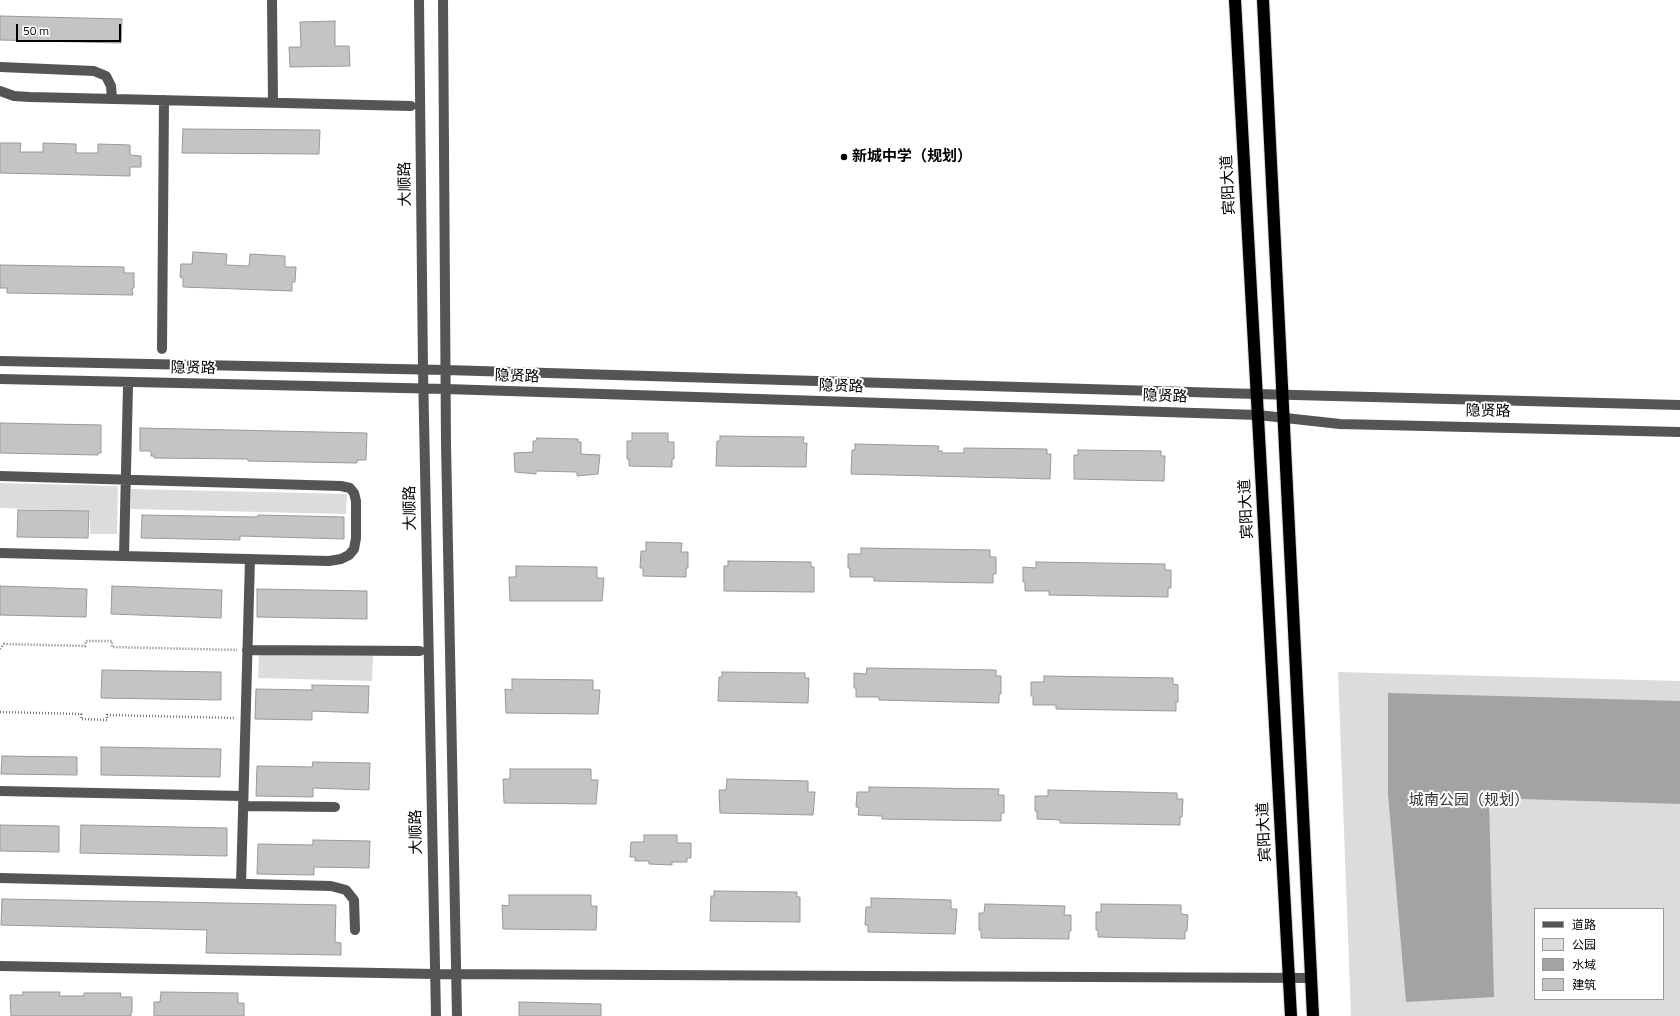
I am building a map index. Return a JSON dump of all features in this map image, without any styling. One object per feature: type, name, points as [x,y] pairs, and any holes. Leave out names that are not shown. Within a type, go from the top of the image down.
[{"type":"highway","name":"宾阳大道","points":[[1235,0],[1291,1016]]},
{"type":"highway","points":[[1263,0],[1313,1016]]},
{"type":"street","points":[[272,0],[273,102]]},
{"type":"street","name":"大顺路","points":[[419,0],[423,389],[436,1016]]},
{"type":"street","points":[[443,0],[446,389],[457,1016]]},
{"type":"street","points":[[0,67],[94,71],[106,76],[111,86],[112,99]]},
{"type":"street","points":[[0,91],[14,96],[30,97],[411,106]]},
{"type":"street","points":[[162,349],[164,100]]},
{"type":"street","name":"隐贤路","points":[[0,361],[423,369],[1283,395],[1680,405]]},
{"type":"street","name":"隐贤路","points":[[0,380],[446,389],[1284,417],[1340,424],[1680,432]]},
{"type":"street","points":[[124,556],[128,386]]},
{"type":"street","points":[[0,476],[341,486],[350,488],[354,493],[356,501],[356,538],[354,549],[349,555],[341,559],[329,561],[0,553]]},
{"type":"street","points":[[241,884],[250,559]]},
{"type":"street","points":[[247,650],[420,651]]},
{"type":"street","points":[[0,791],[243,801],[335,808]]},
{"type":"street","points":[[0,878],[331,886],[346,890],[354,900],[355,930]]},
{"type":"street","points":[[0,966],[435,974],[1311,978]]},
{"type":"path","points":[[0,649],[4,644],[85,646],[86,641],[112,641],[112,646],[247,650]]},
{"type":"path","points":[[0,712],[81,714],[81,719],[107,720],[107,715],[245,719]]},
{"type":"green space","points":[[0,483],[118,486],[117,534],[90,534],[90,511],[0,508]]},
{"type":"green space","points":[[131,489],[347,494],[346,514],[131,509]]},
{"type":"green space","points":[[259,654],[373,656],[372,681],[258,678]]},
{"type":"green space","name":"城南公园（规划）","points":[[1338,672],[1680,681],[1680,1016],[1351,1016]]},
{"type":"water","points":[[1388,693],[1680,701],[1680,804],[1489,798],[1494,997],[1406,1002],[1388,794]]},
{"type":"building","points":[[0,16],[122,19],[121,43],[0,40]]},
{"type":"building","points":[[335,21],[335,46],[349,46],[350,66],[290,67],[289,47],[301,47],[300,22]]},
{"type":"building","points":[[183,129],[320,130],[319,154],[182,153]]},
{"type":"building","points":[[0,143],[21,143],[20,152],[43,152],[43,143],[76,144],[76,153],[98,153],[98,144],[130,145],[130,155],[141,156],[141,167],[130,167],[130,176],[0,173]]},
{"type":"building","points":[[193,252],[227,254],[226,265],[249,266],[250,254],[285,256],[285,267],[296,267],[295,282],[292,282],[292,291],[183,287],[183,278],[180,277],[181,264],[192,264]]},
{"type":"building","points":[[0,265],[124,267],[124,273],[134,273],[134,288],[132,288],[133,295],[7,293],[7,288],[0,288]]},
{"type":"building","points":[[0,423],[101,425],[101,453],[98,453],[98,455],[0,453]]},
{"type":"building","points":[[140,428],[367,433],[366,460],[357,460],[357,463],[248,461],[248,459],[154,458],[154,456],[151,456],[151,451],[140,451]]},
{"type":"building","points":[[632,433],[668,433],[668,442],[674,442],[674,459],[672,459],[672,467],[629,466],[629,459],[627,459],[627,441],[632,441]]},
{"type":"building","points":[[720,436],[804,437],[803,443],[807,443],[806,467],[716,466],[717,441],[720,441]]},
{"type":"building","points":[[537,438],[578,439],[578,442],[581,442],[581,454],[600,455],[598,474],[577,476],[577,472],[536,471],[536,474],[515,472],[514,453],[533,452],[533,441],[536,441]]},
{"type":"building","points":[[855,444],[939,446],[938,451],[942,451],[942,453],[964,453],[964,448],[1047,449],[1047,454],[1051,454],[1050,479],[851,474],[852,450],[855,450]]},
{"type":"building","points":[[1078,450],[1161,451],[1161,456],[1165,456],[1164,481],[1074,479],[1074,455],[1078,455]]},
{"type":"building","points":[[18,510],[89,511],[88,538],[17,537]]},
{"type":"building","points":[[142,515],[344,517],[344,539],[240,536],[240,540],[141,538]]},
{"type":"building","points":[[646,542],[682,543],[681,552],[688,552],[688,568],[686,568],[686,577],[643,576],[643,568],[640,568],[641,551],[646,551]]},
{"type":"building","points":[[861,548],[990,550],[990,557],[996,557],[996,574],[993,574],[993,583],[874,581],[874,577],[850,577],[850,568],[848,568],[848,554],[861,554]]},
{"type":"building","points":[[728,561],[811,562],[811,567],[814,567],[814,592],[724,591],[724,566],[728,566]]},
{"type":"building","points":[[1036,562],[1165,564],[1165,570],[1171,570],[1171,588],[1168,588],[1168,597],[1049,595],[1049,591],[1025,591],[1025,582],[1023,582],[1023,567],[1036,568]]},
{"type":"building","points":[[516,566],[597,567],[597,578],[604,578],[602,601],[510,601],[509,577],[516,577]]},
{"type":"building","points":[[0,586],[87,589],[86,617],[0,615]]},
{"type":"building","points":[[112,586],[222,590],[221,618],[111,614]]},
{"type":"building","points":[[257,589],[367,591],[367,619],[257,617]]},
{"type":"building","points":[[867,668],[996,670],[996,676],[1001,676],[1001,694],[999,694],[999,703],[879,700],[879,697],[856,697],[856,688],[854,688],[854,673],[866,674]]},
{"type":"building","points":[[102,670],[221,672],[221,700],[101,698]]},
{"type":"building","points":[[722,672],[805,673],[805,678],[809,678],[808,703],[718,701],[719,677],[722,677]]},
{"type":"building","points":[[1044,676],[1173,678],[1173,684],[1178,685],[1178,702],[1176,702],[1176,711],[1056,709],[1056,705],[1033,705],[1033,696],[1031,696],[1031,682],[1044,682]]},
{"type":"building","points":[[512,679],[593,680],[593,690],[600,690],[598,714],[506,713],[505,689],[512,690]]},
{"type":"building","points":[[312,685],[369,686],[368,713],[312,711],[312,720],[255,719],[256,689],[312,690]]},
{"type":"building","points":[[101,747],[221,749],[220,777],[101,775]]},
{"type":"building","points":[[2,756],[77,757],[77,775],[1,774]]},
{"type":"building","points":[[313,762],[370,763],[369,790],[313,788],[313,797],[256,796],[257,766],[312,767]]},
{"type":"building","points":[[510,769],[591,769],[591,780],[598,780],[596,804],[504,803],[503,779],[510,779]]},
{"type":"building","points":[[727,779],[808,781],[808,792],[815,792],[813,815],[720,813],[719,790],[726,790]]},
{"type":"building","points":[[869,787],[999,789],[998,795],[1004,795],[1004,813],[1001,813],[1001,821],[882,819],[882,816],[858,815],[859,807],[856,807],[857,792],[869,792]]},
{"type":"building","points":[[1048,790],[1177,793],[1177,799],[1183,799],[1182,817],[1180,817],[1180,825],[1060,823],[1060,820],[1037,819],[1037,811],[1035,811],[1035,796],[1048,796]]},
{"type":"building","points":[[0,825],[59,826],[59,852],[0,851]]},
{"type":"building","points":[[81,825],[227,828],[227,856],[80,853]]},
{"type":"building","points":[[644,835],[677,835],[677,843],[691,843],[691,858],[687,858],[687,862],[672,862],[672,865],[649,864],[649,861],[635,861],[635,857],[630,857],[631,842],[644,842]]},
{"type":"building","points":[[313,840],[370,841],[369,868],[314,867],[314,875],[257,874],[258,844],[313,845]]},
{"type":"building","points":[[714,891],[797,892],[797,897],[800,897],[800,922],[710,921],[711,896],[714,896]]},
{"type":"building","points":[[509,895],[591,895],[591,906],[597,906],[596,930],[503,929],[502,905],[509,906]]},
{"type":"building","points":[[871,898],[951,900],[951,909],[957,909],[955,934],[868,932],[868,925],[865,925],[866,907],[871,907]]},
{"type":"building","points":[[2,899],[336,905],[335,942],[341,943],[341,955],[206,953],[207,930],[1,925]]},
{"type":"building","points":[[985,904],[1065,906],[1064,915],[1071,915],[1071,931],[1069,931],[1069,939],[981,938],[981,930],[979,930],[979,913],[984,913]]},
{"type":"building","points":[[1101,904],[1181,905],[1181,914],[1188,915],[1185,939],[1098,937],[1098,930],[1096,930],[1096,912],[1101,912]]},
{"type":"building","points":[[23,992],[60,992],[59,996],[84,996],[84,993],[121,993],[120,997],[132,997],[132,1012],[131,1016],[11,1016],[10,995],[23,995]]},
{"type":"building","points":[[161,992],[238,993],[238,1003],[244,1003],[244,1016],[154,1016],[154,1002],[160,1002]]},
{"type":"building","points":[[519,1002],[601,1004],[601,1016],[519,1016]]},
{"type":"place","name":"新城中学（规划）","points":[[844,157]]}]
